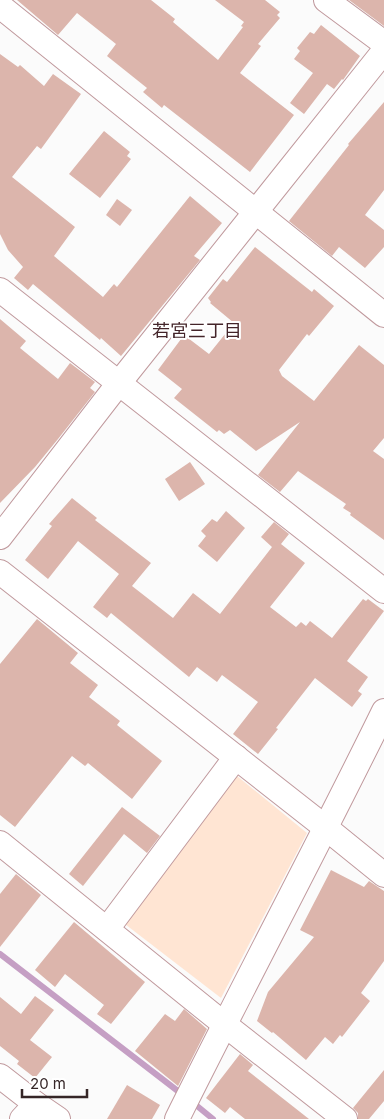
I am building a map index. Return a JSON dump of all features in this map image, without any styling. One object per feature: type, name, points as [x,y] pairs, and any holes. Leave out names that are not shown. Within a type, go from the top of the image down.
[{"type":"street","points":[[326,0],[384,43]]},
{"type":"street","points":[[0,6],[384,315]]},
{"type":"street","points":[[0,538],[255,211],[384,52]]},
{"type":"street","points":[[0,290],[384,591]]},
{"type":"street","points":[[0,572],[384,875]]},
{"type":"street","points":[[177,1119],[384,711]]},
{"type":"street","points":[[107,929],[236,757]]},
{"type":"street","points":[[0,844],[345,1119]]},
{"type":"street","points":[[0,1076],[29,1112],[58,1119]]},
{"type":"shaded area","points":[[237,776],[307,833],[221,998],[121,921]]},
{"type":"building","points":[[17,0],[151,0],[175,19],[173,22],[218,60],[243,27],[241,26],[244,22],[215,0],[265,0],[280,12],[277,15],[280,18],[258,44],[261,46],[240,73],[294,115],[250,172],[164,105],[162,108],[143,92],[147,88],[107,56],[116,44],[77,13],[58,35]]},
{"type":"building","points":[[349,0],[384,0],[384,26]]},
{"type":"building","points":[[321,25],[360,56],[343,80],[334,89],[327,84],[304,114],[290,103],[313,73],[294,59],[300,51],[297,48],[310,32],[314,34]]},
{"type":"building","points":[[0,54],[18,67],[20,65],[44,86],[53,74],[81,94],[41,149],[37,146],[12,177],[75,227],[54,256],[103,297],[114,284],[117,287],[190,196],[222,223],[194,256],[200,260],[121,356],[33,284],[28,290],[14,278],[23,267],[8,250],[0,234]]},
{"type":"building","points":[[384,102],[384,190],[365,215],[384,230],[384,247],[365,268],[339,247],[332,256],[289,221],[348,144]]},
{"type":"building","points":[[104,131],[130,152],[127,156],[131,159],[100,198],[69,174]]},
{"type":"building","points":[[117,199],[132,210],[120,226],[106,215]]},
{"type":"building","points":[[255,247],[312,292],[314,289],[334,306],[309,336],[307,334],[279,370],[282,376],[314,401],[359,345],[384,365],[384,438],[373,451],[384,459],[384,540],[350,515],[351,513],[343,508],[346,504],[298,471],[280,492],[258,475],[300,422],[256,451],[230,430],[224,434],[219,430],[217,432],[174,398],[182,389],[158,370],[184,335],[209,354],[234,323],[210,303],[208,298],[223,279],[227,282]]},
{"type":"building","points":[[0,319],[26,341],[20,348],[58,379],[70,363],[95,382],[90,388],[95,392],[35,467],[0,503]]},
{"type":"building","points":[[190,462],[205,484],[179,501],[165,479]]},
{"type":"building","points":[[72,498],[97,518],[95,520],[151,563],[132,586],[173,618],[193,593],[220,614],[272,547],[261,537],[274,522],[289,534],[281,544],[305,563],[270,607],[296,627],[301,622],[306,626],[310,621],[332,638],[363,599],[366,601],[368,599],[384,611],[347,661],[368,677],[358,691],[362,694],[352,707],[315,678],[258,754],[233,734],[258,702],[222,675],[217,682],[197,667],[189,677],[111,613],[107,618],[93,607],[119,574],[78,541],[48,579],[25,560],[52,526],[49,524]]},
{"type":"building","points":[[226,511],[245,528],[217,562],[198,546],[206,536],[201,531],[212,519],[217,522]]},
{"type":"building","points":[[37,619],[78,653],[70,663],[98,685],[89,697],[120,721],[117,725],[162,761],[132,799],[88,763],[85,766],[72,756],[15,827],[0,815],[0,664]]},
{"type":"building","points":[[122,807],[160,836],[147,853],[124,834],[83,886],[69,874]]},
{"type":"building","points":[[331,870],[364,887],[369,881],[384,891],[384,961],[361,993],[370,1001],[342,1037],[340,1035],[333,1044],[325,1037],[306,1060],[257,1021],[268,992],[314,937],[300,930]]},
{"type":"building","points":[[16,874],[41,895],[0,947],[0,894]]},
{"type":"building","points":[[74,922],[145,982],[111,1024],[97,1014],[104,1005],[65,974],[55,987],[35,970]]},
{"type":"building","points":[[35,996],[54,1010],[30,1040],[52,1057],[35,1078],[17,1064],[19,1061],[0,1046],[0,997],[21,1014]]},
{"type":"building","points":[[184,1009],[207,1029],[178,1086],[135,1051],[165,1014],[175,1021]]},
{"type":"building","points":[[240,1054],[253,1065],[248,1071],[309,1119],[245,1119],[230,1107],[225,1113],[206,1098]]},
{"type":"building","points":[[384,1070],[384,1101],[369,1119],[358,1119],[358,1113],[353,1108]]},
{"type":"building","points":[[127,1085],[160,1105],[152,1119],[107,1119]]},
{"type":"waterway","points":[[0,954],[183,1095]]},
{"type":"waterway","points":[[191,1101],[213,1119]]},
{"type":"district","name":"若宮三丁目","points":[[197,331]]}]
